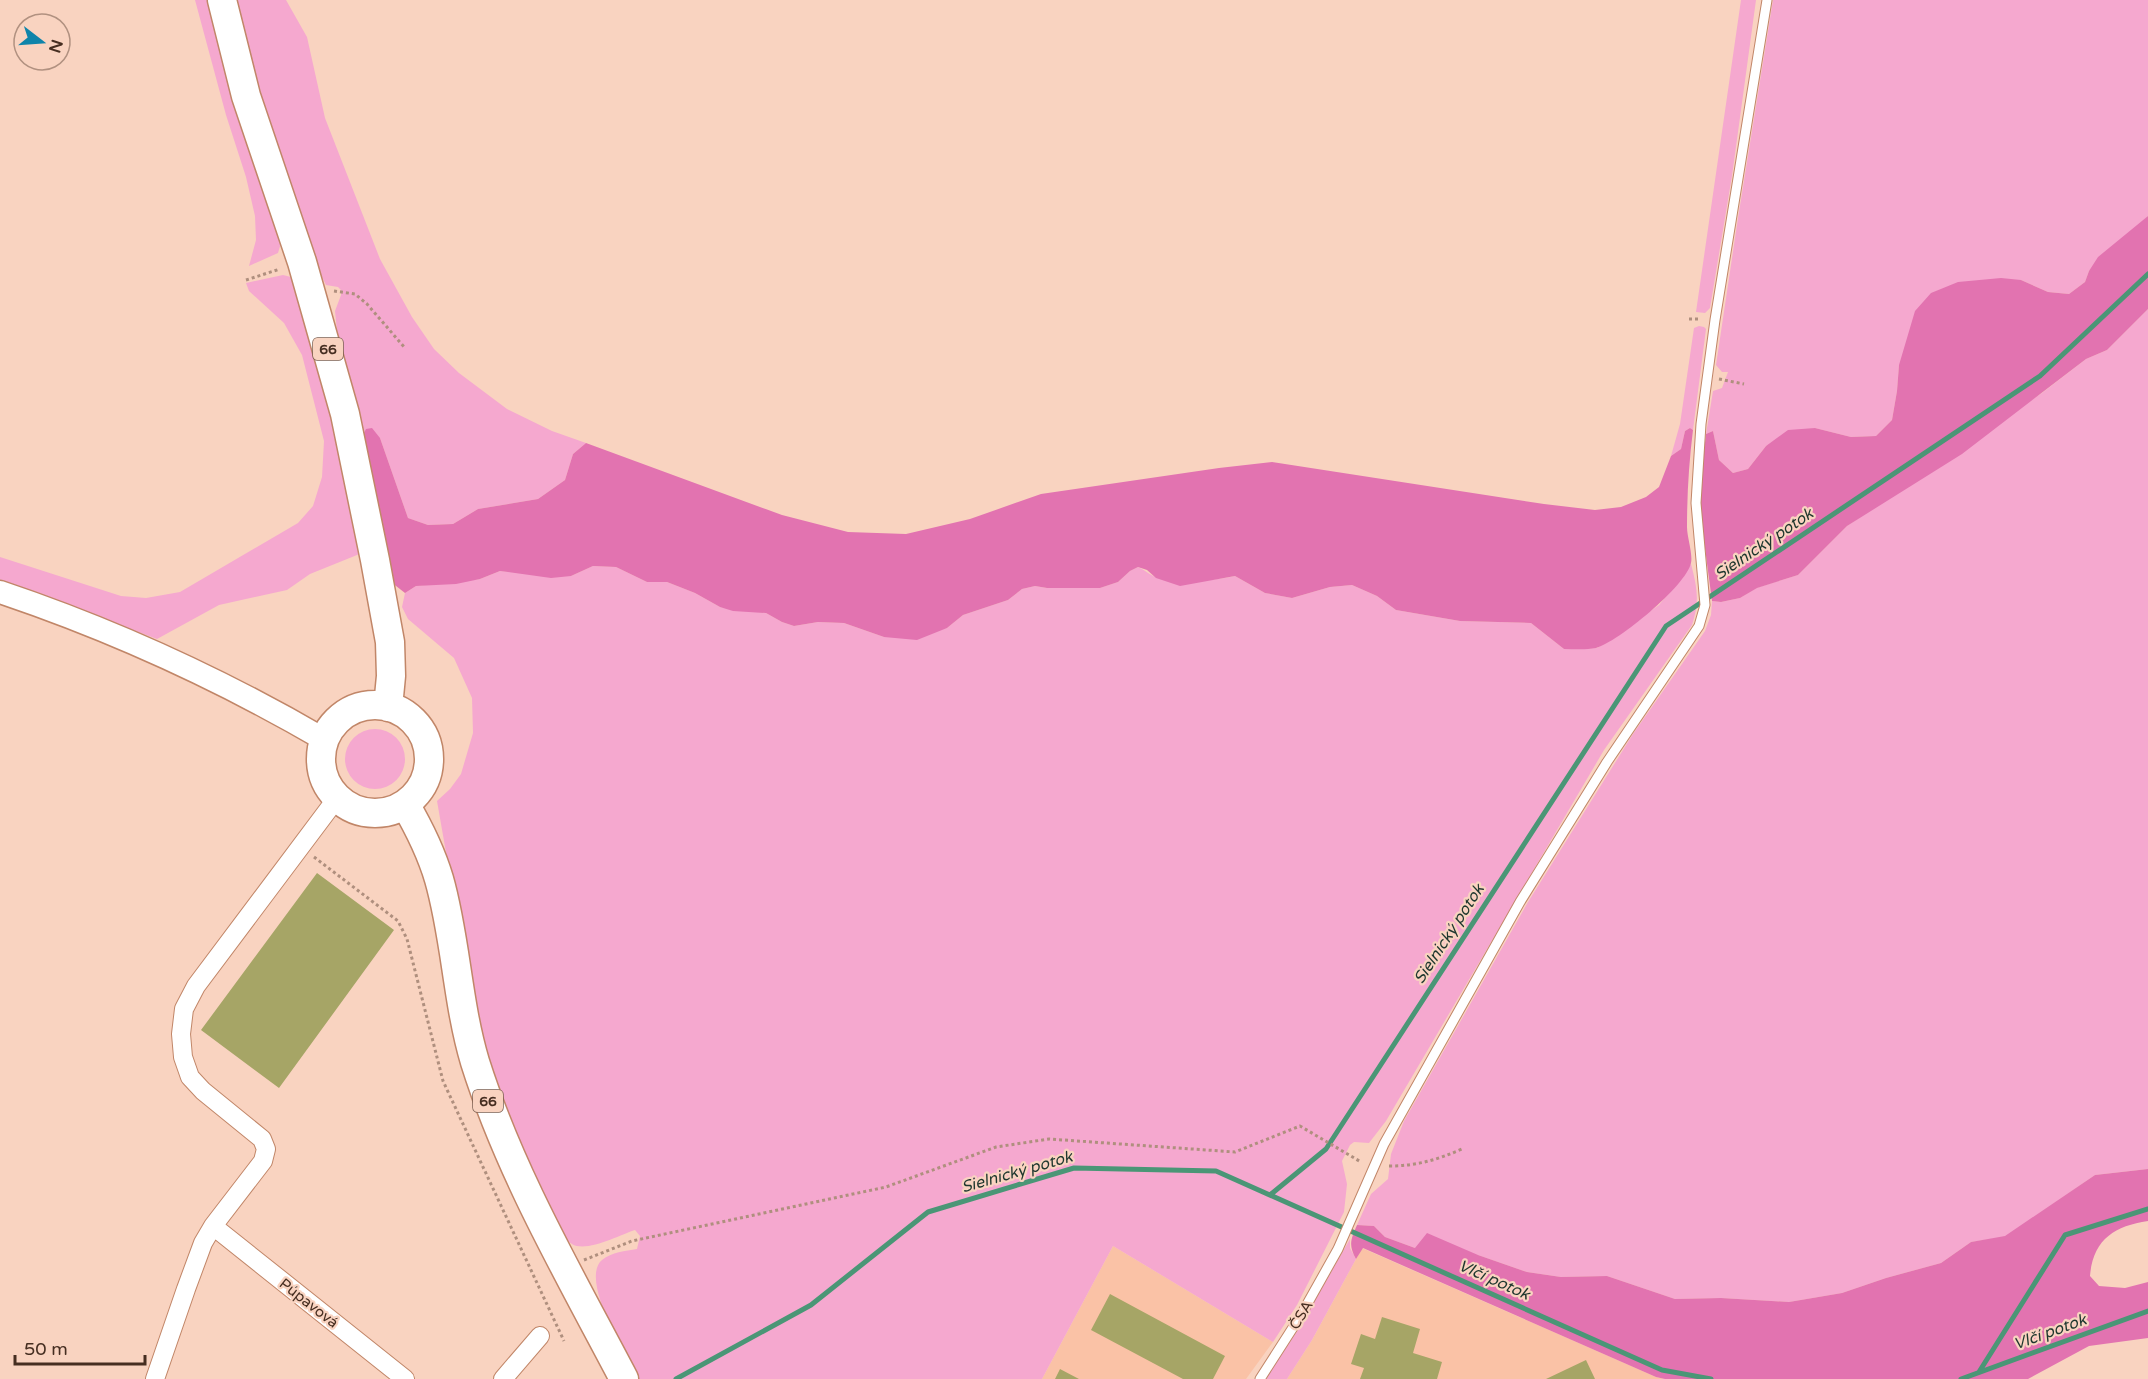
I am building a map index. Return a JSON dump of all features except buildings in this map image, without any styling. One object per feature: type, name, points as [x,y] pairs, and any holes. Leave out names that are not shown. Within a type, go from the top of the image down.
[{"type":"main road","name":"66","points":[[222,0],[246,96],[302,262],[345,414],[390,642],[391,676],[388,707]]},
{"type":"main road","points":[[388,707],[414,722],[423,735],[428,750],[428,765],[424,780],[416,794],[405,804],[386,812],[365,813],[345,805],[331,790],[322,771],[321,760],[325,740],[338,721],[357,708],[388,707]]},
{"type":"main road","name":"66","points":[[405,804],[423,836],[439,879],[463,1011],[486,1097],[509,1152],[624,1379]]},
{"type":"street","points":[[0,592],[143,648],[271,709],[325,740]]},
{"type":"street","points":[[155,1379],[204,1243],[213,1226],[263,1161],[266,1149],[262,1138],[203,1091],[190,1077],[183,1057],[181,1034],[184,1009],[196,986],[337,798]]},
{"type":"street","name":"Púpavová","points":[[213,1226],[405,1379]]},
{"type":"street","points":[[503,1379],[540,1336]]},
{"type":"lane","points":[[1707,377],[1767,0]]},
{"type":"lane","name":"ČSA","points":[[1260,1379],[1301,1315],[1338,1249],[1373,1166],[1520,902],[1607,762],[1699,626],[1705,605],[1696,503],[1701,424],[1707,377]]},
{"type":"path","points":[[246,280],[302,262]]},
{"type":"path","points":[[312,297],[334,291],[355,294],[367,304],[405,348]]},
{"type":"path","points":[[1707,377],[1744,384]]},
{"type":"path","points":[[301,847],[398,921],[407,939],[443,1081],[564,1341]]},
{"type":"path","points":[[566,1268],[632,1241],[886,1187],[996,1147],[1049,1139],[1234,1152],[1300,1126],[1373,1166],[1410,1166],[1434,1161],[1462,1149]]},
{"type":"shaded area","points":[[195,0],[211,0],[281,243],[278,253],[249,266],[256,240],[255,216]]},
{"type":"shaded area","points":[[235,0],[286,0],[307,37],[325,118],[380,259],[412,317],[434,349],[459,373],[507,409],[552,431],[586,443],[573,454],[565,480],[538,499],[478,509],[453,524],[428,525],[408,518],[380,438],[363,435],[337,331],[335,311],[341,290],[338,287],[326,285],[316,265],[264,114]]},
{"type":"shaded area","points":[[1741,0],[1756,0],[1732,176],[1710,308],[1705,313],[1696,312]]},
{"type":"shaded area","points":[[1773,0],[2148,0],[2148,216],[2089,271],[2085,282],[2069,294],[2048,292],[2021,280],[1899,365],[1892,420],[1876,436],[1851,437],[1815,428],[1766,446],[1748,469],[1733,473],[1719,460],[1713,431],[1706,434],[1713,391],[1722,388],[1728,372],[1722,372],[1716,365]]},
{"type":"shaded area","points":[[2148,216],[2148,309],[2107,350],[2086,359],[1962,454],[1847,526],[1798,575],[1757,588],[1740,598],[1721,602],[1712,601],[1701,518],[1701,478],[1706,434],[1713,431],[1719,460],[1733,473],[1748,469],[1766,446],[1788,430],[1815,428],[1851,437],[1876,436],[1892,420],[1899,365],[1915,311],[1931,293],[1958,282],[2001,278],[2021,280],[2048,292],[2069,294],[2085,282],[2098,257]]},
{"type":"shaded area","points":[[283,275],[291,277],[333,417],[362,553],[310,574],[287,590],[219,605],[157,639],[0,581],[0,557],[121,596],[146,598],[180,592],[298,523],[313,506],[322,477],[324,441],[302,355],[284,323],[249,291],[246,283]]},
{"type":"shaded area","points":[[2148,309],[2148,1169],[2095,1175],[2005,1237],[1971,1242],[1941,1263],[1842,1293],[1789,1302],[1721,1298],[1675,1299],[1607,1276],[1561,1277],[1527,1272],[1478,1255],[1415,1248],[1385,1237],[1374,1226],[1357,1225],[1371,1194],[1388,1179],[1391,1154],[1404,1121],[1528,902],[1633,734],[1705,631],[1711,615],[1712,601],[1721,602],[1740,598],[1756,588],[1798,575],[1847,526],[2042,393],[2086,359],[2107,350]]},
{"type":"shaded area","points":[[1699,326],[1706,329],[1693,430],[1690,428],[1685,431],[1681,449],[1671,456],[1680,424],[1694,328]]},
{"type":"shaded area","points":[[372,428],[380,438],[408,518],[428,525],[453,524],[478,509],[538,499],[565,480],[573,454],[586,443],[782,515],[848,532],[906,534],[970,519],[1041,494],[1272,462],[1544,504],[1595,510],[1621,507],[1646,497],[1659,487],[1671,456],[1681,449],[1685,431],[1690,428],[1693,430],[1688,478],[1687,527],[1691,563],[1677,585],[1634,625],[1606,644],[1584,649],[1564,649],[1531,623],[1460,621],[1396,610],[1377,596],[1352,585],[1330,587],[1292,598],[1265,593],[1235,576],[1180,586],[1156,578],[1147,570],[1138,567],[1118,582],[1100,588],[1035,586],[1022,589],[1008,600],[963,615],[947,628],[917,640],[884,637],[844,623],[818,622],[794,626],[766,613],[733,611],[720,607],[695,593],[667,582],[647,582],[616,567],[593,566],[571,576],[551,578],[500,571],[480,579],[456,584],[416,586],[405,593],[391,582],[363,435],[366,429]]},
{"type":"shaded area","points":[[1691,564],[1697,594],[1692,625],[1604,750],[1386,1121],[1369,1143],[1354,1142],[1350,1145],[1342,1161],[1347,1184],[1344,1212],[1297,1305],[1273,1342],[1113,1246],[1042,1379],[637,1379],[607,1319],[596,1284],[596,1270],[602,1260],[610,1255],[637,1249],[640,1236],[635,1230],[594,1245],[578,1246],[568,1241],[562,1233],[493,1081],[468,978],[437,801],[461,774],[473,733],[472,698],[454,658],[408,619],[402,607],[405,593],[416,586],[480,579],[500,571],[571,576],[593,566],[616,567],[647,582],[667,582],[695,593],[720,607],[766,613],[794,626],[818,622],[844,623],[884,637],[947,628],[963,615],[1008,600],[1022,589],[1035,586],[1100,588],[1118,582],[1138,567],[1167,580],[1207,580],[1235,576],[1265,593],[1292,598],[1330,587],[1352,585],[1377,596],[1396,610],[1460,621],[1531,623],[1564,649],[1597,648],[1659,605]]},
{"type":"shaded area","points":[[369,729],[381,729],[392,734],[400,742],[405,759],[403,771],[392,784],[381,789],[369,789],[358,784],[350,776],[345,765],[345,753],[350,742],[358,734]]},
{"type":"shaded area","points":[[2148,1169],[2148,1221],[2125,1227],[2107,1237],[2096,1253],[2090,1276],[2099,1286],[2125,1288],[2148,1282],[2148,1338],[2089,1346],[2028,1379],[1665,1379],[1363,1248],[1356,1259],[1351,1246],[1357,1225],[1374,1226],[1385,1237],[1415,1248],[1427,1233],[1478,1255],[1527,1272],[1561,1277],[1607,1276],[1675,1299],[1721,1298],[1789,1302],[1842,1293],[1941,1263],[1971,1242],[2005,1236],[2095,1175]]},
{"type":"shaded area","points":[[1350,1239],[1350,1248],[1356,1259],[1312,1340],[1287,1379],[1265,1379],[1298,1330]]},
{"type":"shaded area","points":[[1113,1246],[1273,1342],[1246,1379],[1042,1379]]},
{"type":"shaded area","points":[[1362,1248],[1665,1379],[1287,1379],[1312,1340]]},
{"type":"waterway","name":"Sielnický potok","points":[[1270,1195],[1326,1149],[1666,626],[2040,376],[2148,274]]},
{"type":"waterway","name":"Sielnický potok","points":[[676,1379],[811,1305],[928,1212],[1074,1168],[1216,1171],[1662,1370],[1711,1379]]},
{"type":"waterway","points":[[1979,1372],[2065,1235],[2148,1209]]},
{"type":"waterway","name":"Vlčí potok","points":[[1961,1379],[2148,1311]]}]
